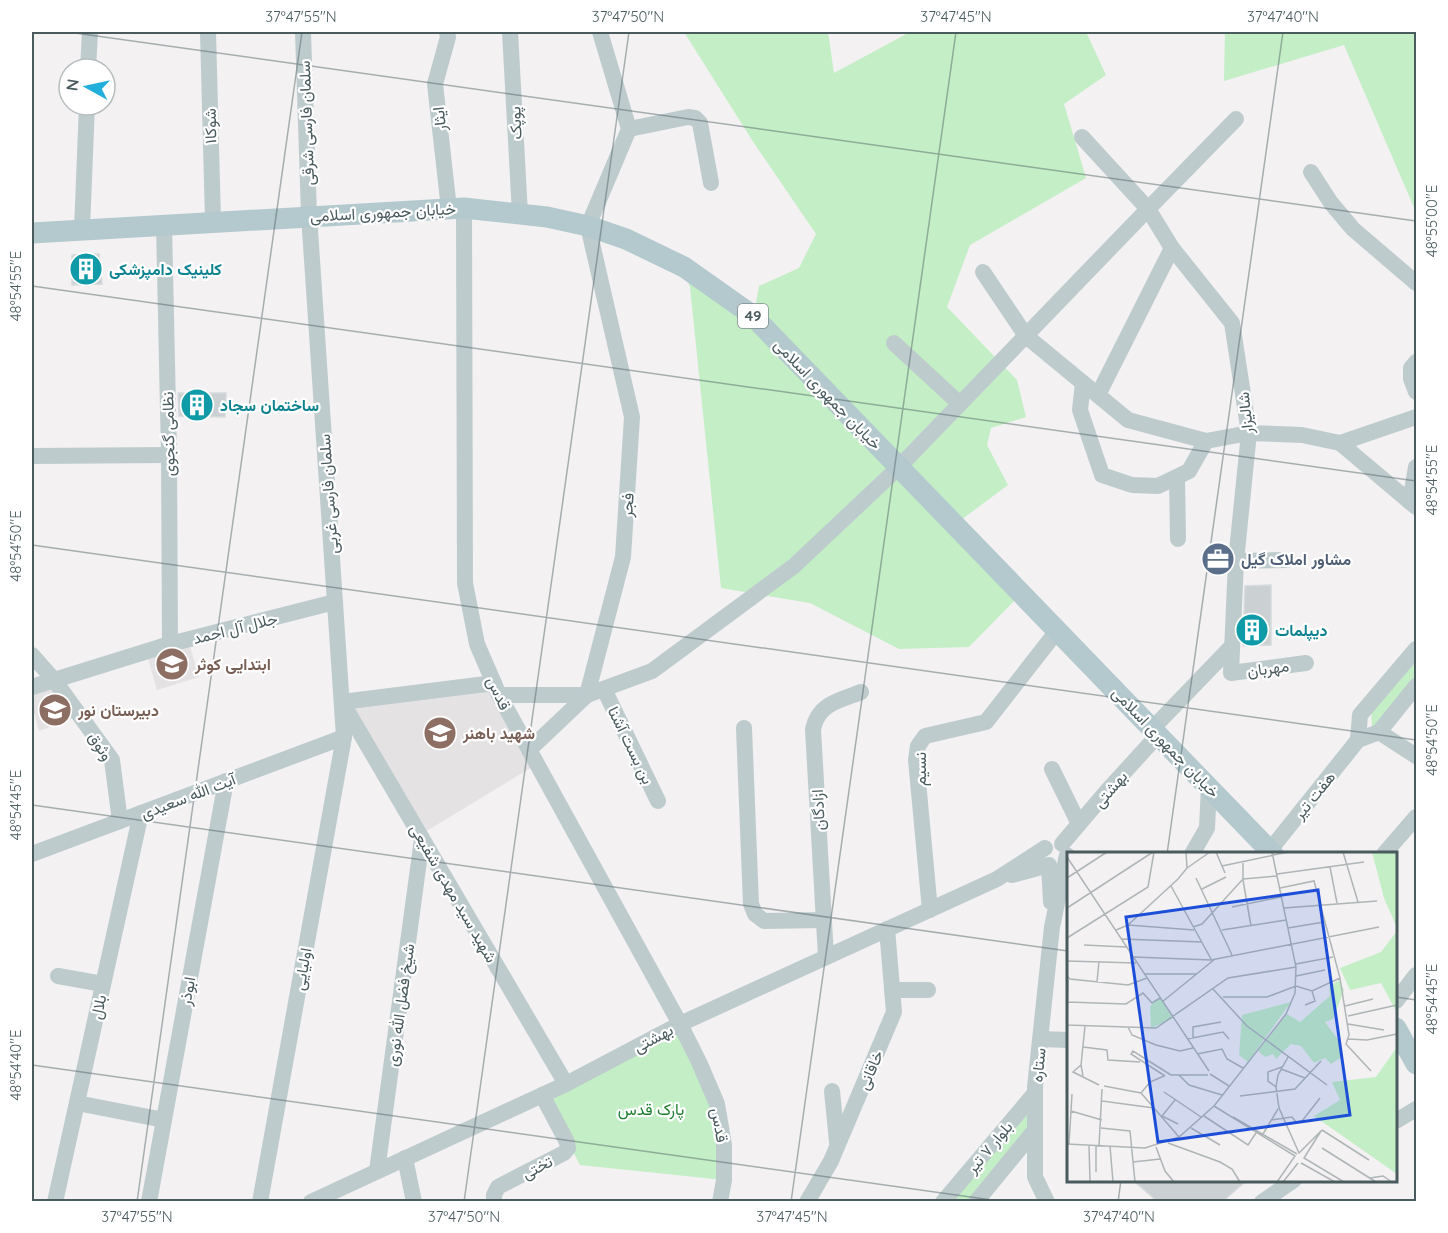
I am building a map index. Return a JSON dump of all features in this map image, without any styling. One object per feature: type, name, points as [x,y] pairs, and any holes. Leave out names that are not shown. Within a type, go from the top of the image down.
[{"type":"main road","name":"خیابان جمهوری اسلامی","points":[[32,233],[457,208],[547,217],[588,226],[626,239],[684,267],[752,315],[1271,852]]},
{"type":"main road","points":[[1397,1031],[1416,1064]]},
{"type":"street","points":[[89,57],[90,32]]},
{"type":"street","name":"شوکا۱","points":[[208,32],[213,221]]},
{"type":"street","name":"سلمان فارسی شرقی","points":[[303,32],[309,215]]},
{"type":"street","name":"ایثار","points":[[447,32],[448,37],[435,84],[457,208]]},
{"type":"street","name":"پوپک","points":[[510,32],[520,214]]},
{"type":"street","points":[[588,226],[629,129],[600,32]]},
{"type":"street","points":[[81,229],[86,117]]},
{"type":"street","points":[[629,129],[688,117],[695,118],[700,123],[711,183]]},
{"type":"street","points":[[342,702],[496,689],[587,695],[652,671],[794,566],[899,467],[1236,119]]},
{"type":"street","name":"شالیزار","points":[[1082,137],[1148,209],[1172,248],[1233,323],[1249,433],[1236,561],[1231,673]]},
{"type":"street","points":[[1311,172],[1331,203],[1353,229],[1416,283]]},
{"type":"street","name":"قدس","points":[[457,208],[465,583],[477,644],[496,689],[680,1024],[717,1104],[724,1145],[724,1180],[720,1202]]},
{"type":"street","name":"سلمان فارسی غربی","points":[[309,215],[344,737]]},
{"type":"street","name":"نظامی گنجوی","points":[[164,224],[170,644]]},
{"type":"street","name":"فجر","points":[[587,695],[623,557],[632,417],[588,226]]},
{"type":"street","points":[[1098,395],[1172,248]]},
{"type":"street","points":[[983,272],[1026,336],[1128,420],[1206,441],[1249,433],[1302,435],[1340,443],[1413,505]]},
{"type":"street","points":[[894,343],[960,404]]},
{"type":"street","points":[[1416,362],[1411,368],[1411,379],[1416,392]]},
{"type":"street","points":[[1083,383],[1080,410],[1102,475],[1132,485],[1158,486],[1189,471],[1206,441]]},
{"type":"street","points":[[1340,443],[1416,417]]},
{"type":"street","points":[[32,456],[169,455]]},
{"type":"street","points":[[1413,505],[1416,467]]},
{"type":"street","points":[[1177,477],[1178,539]]},
{"type":"street","points":[[1236,561],[1287,560]]},
{"type":"street","name":"جلال آل احمد","points":[[32,687],[170,644],[335,602]]},
{"type":"street","name":"نسیم","points":[[930,910],[916,760],[918,746],[925,736],[986,722],[1057,631]]},
{"type":"street","points":[[1156,731],[1232,646]]},
{"type":"street","points":[[1416,649],[1360,715],[1358,740],[1380,732],[1416,686]]},
{"type":"street","name":"وثوق","points":[[32,655],[54,680],[112,760],[120,821]]},
{"type":"street","name":"مهربان","points":[[1231,673],[1306,663]]},
{"type":"street","name":"بن بست آشنا","points":[[604,689],[658,801]]},
{"type":"street","name":"ازادگان","points":[[826,957],[813,729],[816,716],[824,707],[861,692]]},
{"type":"street","points":[[529,750],[587,695]]},
{"type":"street","name":"شهید سید مهدی شفیعی","points":[[342,702],[566,1084]]},
{"type":"street","points":[[744,728],[751,904],[755,914],[764,921],[824,920]]},
{"type":"street","name":"بهشتی","points":[[1065,850],[1079,824],[1156,731]]},
{"type":"street","points":[[1380,732],[1416,756]]},
{"type":"street","name":"آیت الله سعیدی","points":[[32,854],[344,737]]},
{"type":"street","name":"اولیایی","points":[[260,1202],[344,737]]},
{"type":"street","name":"هفت تیر","points":[[1271,852],[1358,740]]},
{"type":"street","points":[[1052,769],[1079,824]]},
{"type":"street","name":"ابوذر","points":[[149,1202],[226,781]]},
{"type":"street","points":[[1193,852],[1207,828],[1209,786]]},
{"type":"street","name":"بلال","points":[[55,1202],[141,813]]},
{"type":"street","points":[[1386,852],[1416,817]]},
{"type":"street","name":"شیخ فضل الله نوری","points":[[378,1171],[422,838]]},
{"type":"street","points":[[997,879],[1055,842],[1065,850]]},
{"type":"street","points":[[1045,848],[1044,859],[1050,865],[1052,927]]},
{"type":"street","points":[[997,879],[1061,864],[1065,850]]},
{"type":"street","points":[[1052,927],[1065,850]]},
{"type":"street","name":"بهشتی","points":[[311,1202],[566,1084],[680,1024],[997,879]]},
{"type":"street","name":"ستاره","points":[[1047,1202],[1035,1177],[1035,1093],[1052,927]]},
{"type":"street","name":"خاقانی","points":[[807,1202],[838,1146],[894,1012],[887,929]]},
{"type":"street","points":[[1397,999],[1416,975]]},
{"type":"street","points":[[58,976],[103,984]]},
{"type":"street","points":[[892,990],[928,990]]},
{"type":"street","points":[[1041,1039],[1067,1040]]},
{"type":"street","points":[[832,1091],[838,1146]]},
{"type":"street","name":"بلوار ۷ تیر","points":[[943,1202],[1035,1093]]},
{"type":"street","name":"تختی","points":[[494,1202],[494,1195],[498,1187],[564,1153],[567,1148],[567,1142],[542,1095]]},
{"type":"street","points":[[77,1103],[164,1120]]},
{"type":"street","points":[[1397,1120],[1416,1109]]},
{"type":"street","name":"بلوار ۷ تیر","points":[[976,1202],[1035,1130]]},
{"type":"street","points":[[405,1158],[414,1202]]},
{"type":"street","points":[[1263,1202],[1286,1182]]},
{"type":"shaded area","name":"ابتدایی کوثر","points":[[188,639],[199,677],[157,690],[146,652]]},
{"type":"shaded area","name":"دبیرستان نور","points":[[54,680],[80,716],[39,731],[32,705],[32,687]]},
{"type":"shaded area","name":"شهید باهنر","points":[[493,683],[537,764],[420,835],[342,702]]},
{"type":"green space","points":[[684,32],[828,32],[834,73],[910,32],[1086,32],[1106,75],[1064,104],[1086,178],[970,245],[947,307],[1017,380],[1026,417],[991,428],[987,445],[1008,485],[961,520],[755,309],[759,286],[799,268],[816,234],[752,140]]},
{"type":"green space","points":[[1225,32],[1416,32],[1416,212],[1344,45],[1224,81]]},
{"type":"green space","points":[[684,269],[751,316],[1021,594],[969,647],[899,649],[810,603],[721,588],[690,287]]},
{"type":"green space","points":[[1416,655],[1416,686],[1373,740],[1371,711]]},
{"type":"green space","name":"پارک قدس","points":[[680,1024],[717,1104],[724,1180],[580,1165],[543,1095]]},
{"type":"green space","points":[[1035,1093],[1035,1124],[970,1201],[944,1202]]},
{"type":"building","name":"کلینیک دامپزشکی","points":[[99,254],[102,284],[72,285],[72,255]]},
{"type":"building","name":"ساختمان سجاد","points":[[178,393],[226,393],[225,417],[179,416]]},
{"type":"building","name":"مشاور املاک گیل","points":[[1225,550],[1225,568],[1211,568],[1210,551]]},
{"type":"building","points":[[1271,585],[1271,645],[1243,646],[1245,586]]},
{"type":"building","points":[[1135,1182],[1245,1182],[1222,1202],[1158,1202]]},
{"type":"place","name":"کلینیک دامپزشکی","points":[[86,269]]},
{"type":"place","name":"ساختمان سجاد","points":[[197,405]]},
{"type":"place","name":"مشاور املاک گیل","points":[[1218,559]]},
{"type":"place","name":"دیپلمات","points":[[1252,630]]},
{"type":"place","name":"ابتدایی کوثر","points":[[172,664]]},
{"type":"place","name":"دبیرستان نور","points":[[55,710]]},
{"type":"place","name":"شهید باهنر","points":[[440,733]]}]
